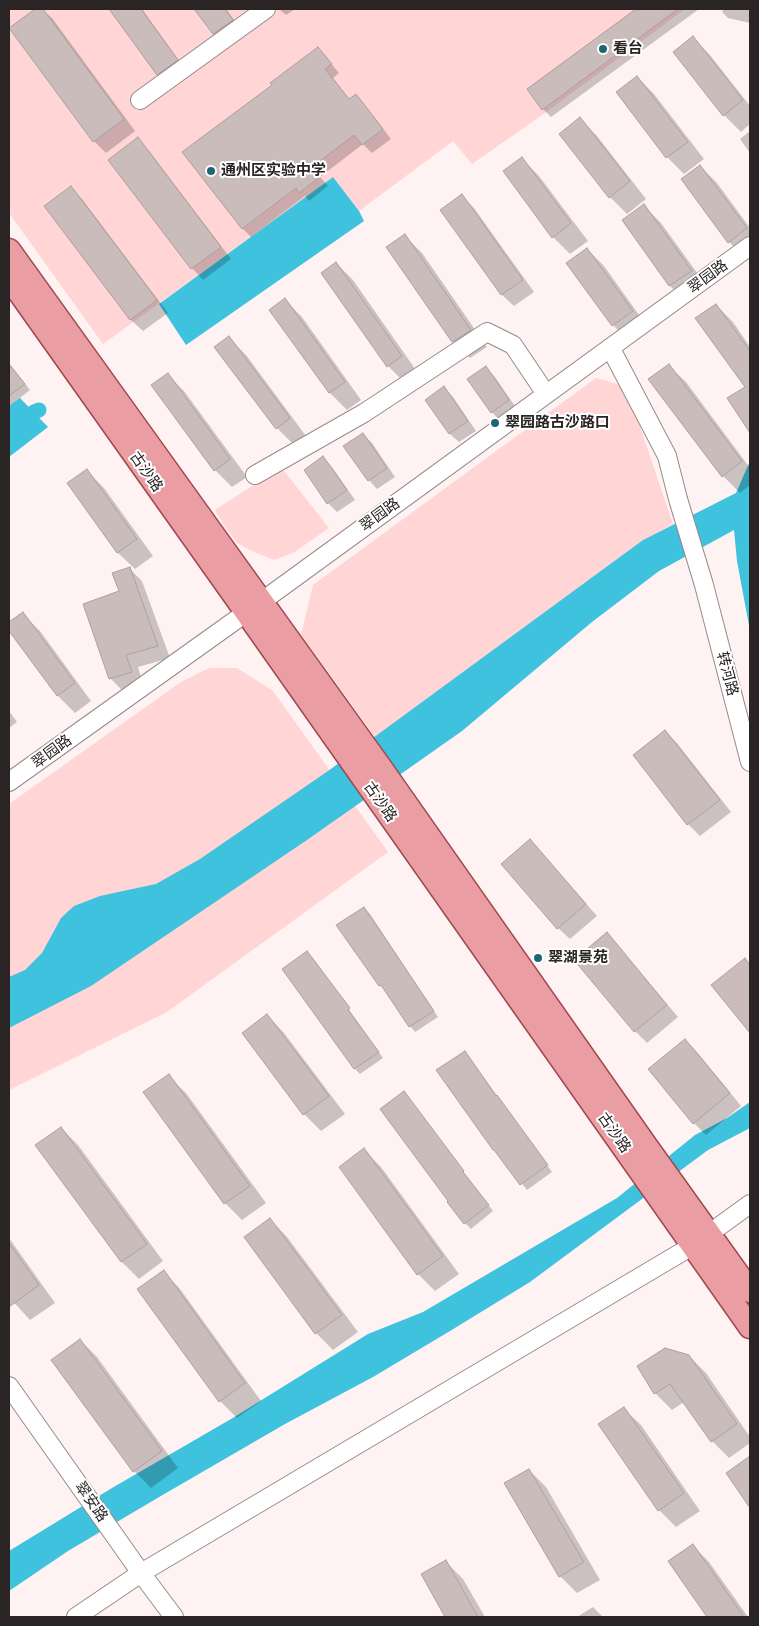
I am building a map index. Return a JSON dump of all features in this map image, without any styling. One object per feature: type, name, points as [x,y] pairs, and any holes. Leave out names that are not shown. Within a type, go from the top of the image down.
[{"type":"main road","name":"古沙路","points":[[9,250],[254,607],[639,1152],[680,1191],[750,1290]]},
{"type":"main road","name":"古沙路","points":[[9,278],[254,607]]},
{"type":"main road","name":"古沙路","points":[[639,1152],[660,1200],[750,1327]]},
{"type":"street","points":[[140,100],[266,9]]},
{"type":"street","name":"翠园路","points":[[9,782],[611,349],[750,246]]},
{"type":"street","points":[[255,475],[364,413],[487,332],[512,344],[546,394]]},
{"type":"street","name":"转河路","points":[[611,349],[667,456],[704,585],[750,762]]},
{"type":"street","points":[[76,1617],[141,1572],[692,1246],[750,1204]]},
{"type":"street","name":"翠安路","points":[[9,1386],[174,1617]]},
{"type":"shaded area","name":"通州区实验中学","points":[[9,9],[685,9],[545,113],[472,164],[453,141],[359,211],[333,177],[103,344],[9,213]]},
{"type":"shaded area","points":[[596,378],[618,384],[637,418],[673,524],[643,540],[375,737],[301,635],[313,585]]},
{"type":"shaded area","points":[[281,467],[329,528],[293,553],[274,560],[237,543],[215,510]]},
{"type":"shaded area","points":[[209,668],[237,668],[273,691],[388,852],[167,1012],[9,1090],[9,804],[181,682]]},
{"type":"water","points":[[333,177],[359,211],[364,221],[186,345],[159,304]]},
{"type":"water","points":[[20,398],[48,427],[9,457],[9,406]]},
{"type":"water","points":[[750,461],[750,631],[737,561],[734,530],[659,571],[592,622],[462,731],[307,840],[91,986],[9,1028],[9,977],[25,970],[42,953],[61,918],[74,906],[100,896],[156,884],[200,859],[328,771],[643,540],[736,493]]},
{"type":"water","points":[[750,1102],[750,1128],[708,1150],[530,1282],[373,1377],[285,1424],[68,1551],[9,1591],[9,1551],[112,1488],[231,1419],[368,1334],[423,1312],[617,1198],[695,1135],[727,1118]]},
{"type":"building","points":[[35,9],[43,9],[124,119],[93,142],[9,28]]},
{"type":"building","points":[[109,9],[141,9],[178,60],[157,75]]},
{"type":"building","points":[[194,9],[225,9],[233,20],[213,34]]},
{"type":"building","name":"看台","points":[[636,9],[678,9],[542,110],[527,89]]},
{"type":"building","points":[[693,36],[743,100],[723,116],[673,52]]},
{"type":"building","points":[[318,47],[332,64],[325,69],[349,99],[356,94],[383,129],[362,145],[354,135],[312,167],[320,177],[299,193],[296,188],[242,229],[182,152],[272,85],[270,83]]},
{"type":"building","points":[[637,76],[688,142],[666,158],[616,92]]},
{"type":"building","points":[[580,117],[630,181],[609,198],[559,134]]},
{"type":"building","points":[[138,137],[221,247],[191,269],[108,160]]},
{"type":"building","points":[[522,157],[571,223],[552,238],[503,171]]},
{"type":"building","points":[[700,165],[747,228],[728,243],[681,179]]},
{"type":"building","points":[[71,186],[157,300],[130,320],[44,206]]},
{"type":"building","points":[[462,194],[523,280],[501,295],[440,210]]},
{"type":"building","points":[[644,204],[692,271],[669,286],[622,220]]},
{"type":"building","points":[[405,234],[471,330],[452,342],[386,247]]},
{"type":"building","points":[[587,248],[633,311],[612,326],[566,263]]},
{"type":"building","points":[[336,262],[402,356],[387,367],[321,273]]},
{"type":"building","points":[[285,298],[345,382],[329,393],[269,310]]},
{"type":"building","points":[[716,304],[750,351],[750,433],[727,398],[745,387],[695,318]]},
{"type":"building","points":[[229,336],[290,418],[276,429],[214,347]]},
{"type":"building","points":[[9,364],[25,384],[9,396]]},
{"type":"building","points":[[669,364],[742,461],[722,477],[648,379]]},
{"type":"building","points":[[486,366],[509,400],[491,413],[467,379]]},
{"type":"building","points":[[168,373],[230,459],[214,471],[151,385]]},
{"type":"building","points":[[444,386],[468,421],[449,434],[425,400]]},
{"type":"building","points":[[363,433],[387,468],[368,481],[343,446]]},
{"type":"building","points":[[323,456],[347,490],[327,504],[304,470]]},
{"type":"building","points":[[87,469],[137,539],[117,553],[67,483]]},
{"type":"building","points":[[130,567],[158,646],[126,655],[132,672],[109,679],[83,604],[119,591],[112,573]]},
{"type":"building","points":[[23,612],[75,683],[57,696],[9,631],[9,622]]},
{"type":"building","points":[[665,730],[720,800],[687,825],[633,755]]},
{"type":"building","points":[[530,839],[586,904],[557,929],[501,864]]},
{"type":"building","points":[[364,907],[434,1011],[409,1027],[381,985],[379,986],[336,925]]},
{"type":"building","points":[[607,932],[667,1005],[634,1032],[574,960]]},
{"type":"building","points":[[307,951],[350,1008],[348,1010],[379,1052],[354,1069],[282,969]]},
{"type":"building","points":[[745,958],[750,965],[750,1033],[711,985]]},
{"type":"building","points":[[267,1014],[329,1096],[303,1115],[242,1033]]},
{"type":"building","points":[[685,1039],[730,1093],[693,1124],[648,1069]]},
{"type":"building","points":[[465,1051],[548,1165],[520,1185],[436,1070]]},
{"type":"building","points":[[169,1074],[250,1186],[224,1204],[143,1092]]},
{"type":"building","points":[[404,1091],[489,1205],[464,1224],[380,1109]]},
{"type":"building","points":[[61,1127],[147,1244],[121,1262],[35,1145]]},
{"type":"building","points":[[364,1148],[443,1256],[417,1275],[339,1167]]},
{"type":"building","points":[[270,1218],[342,1315],[315,1334],[244,1237]]},
{"type":"building","points":[[9,1243],[39,1285],[9,1307]]},
{"type":"building","points":[[164,1270],[245,1383],[219,1402],[137,1289]]},
{"type":"building","points":[[80,1339],[162,1451],[133,1472],[51,1360]]},
{"type":"building","points":[[665,1348],[689,1355],[737,1424],[711,1442],[670,1384],[654,1394],[637,1366]]},
{"type":"building","points":[[624,1407],[684,1493],[658,1511],[598,1424]]},
{"type":"building","points":[[750,1456],[750,1508],[726,1473]]},
{"type":"building","points":[[529,1469],[584,1562],[559,1577],[504,1483]]},
{"type":"building","points":[[693,1544],[744,1617],[707,1617],[668,1561]]},
{"type":"building","points":[[446,1560],[478,1617],[445,1617],[421,1574]]},
{"type":"waterway","points":[[34,412],[39,410]]},
{"type":"place","name":"看台","points":[[603,49]]},
{"type":"place","name":"通州区实验中学","points":[[211,171]]},
{"type":"place","name":"翠园路古沙路口","points":[[495,423]]},
{"type":"place","name":"翠湖景苑","points":[[538,958]]}]
